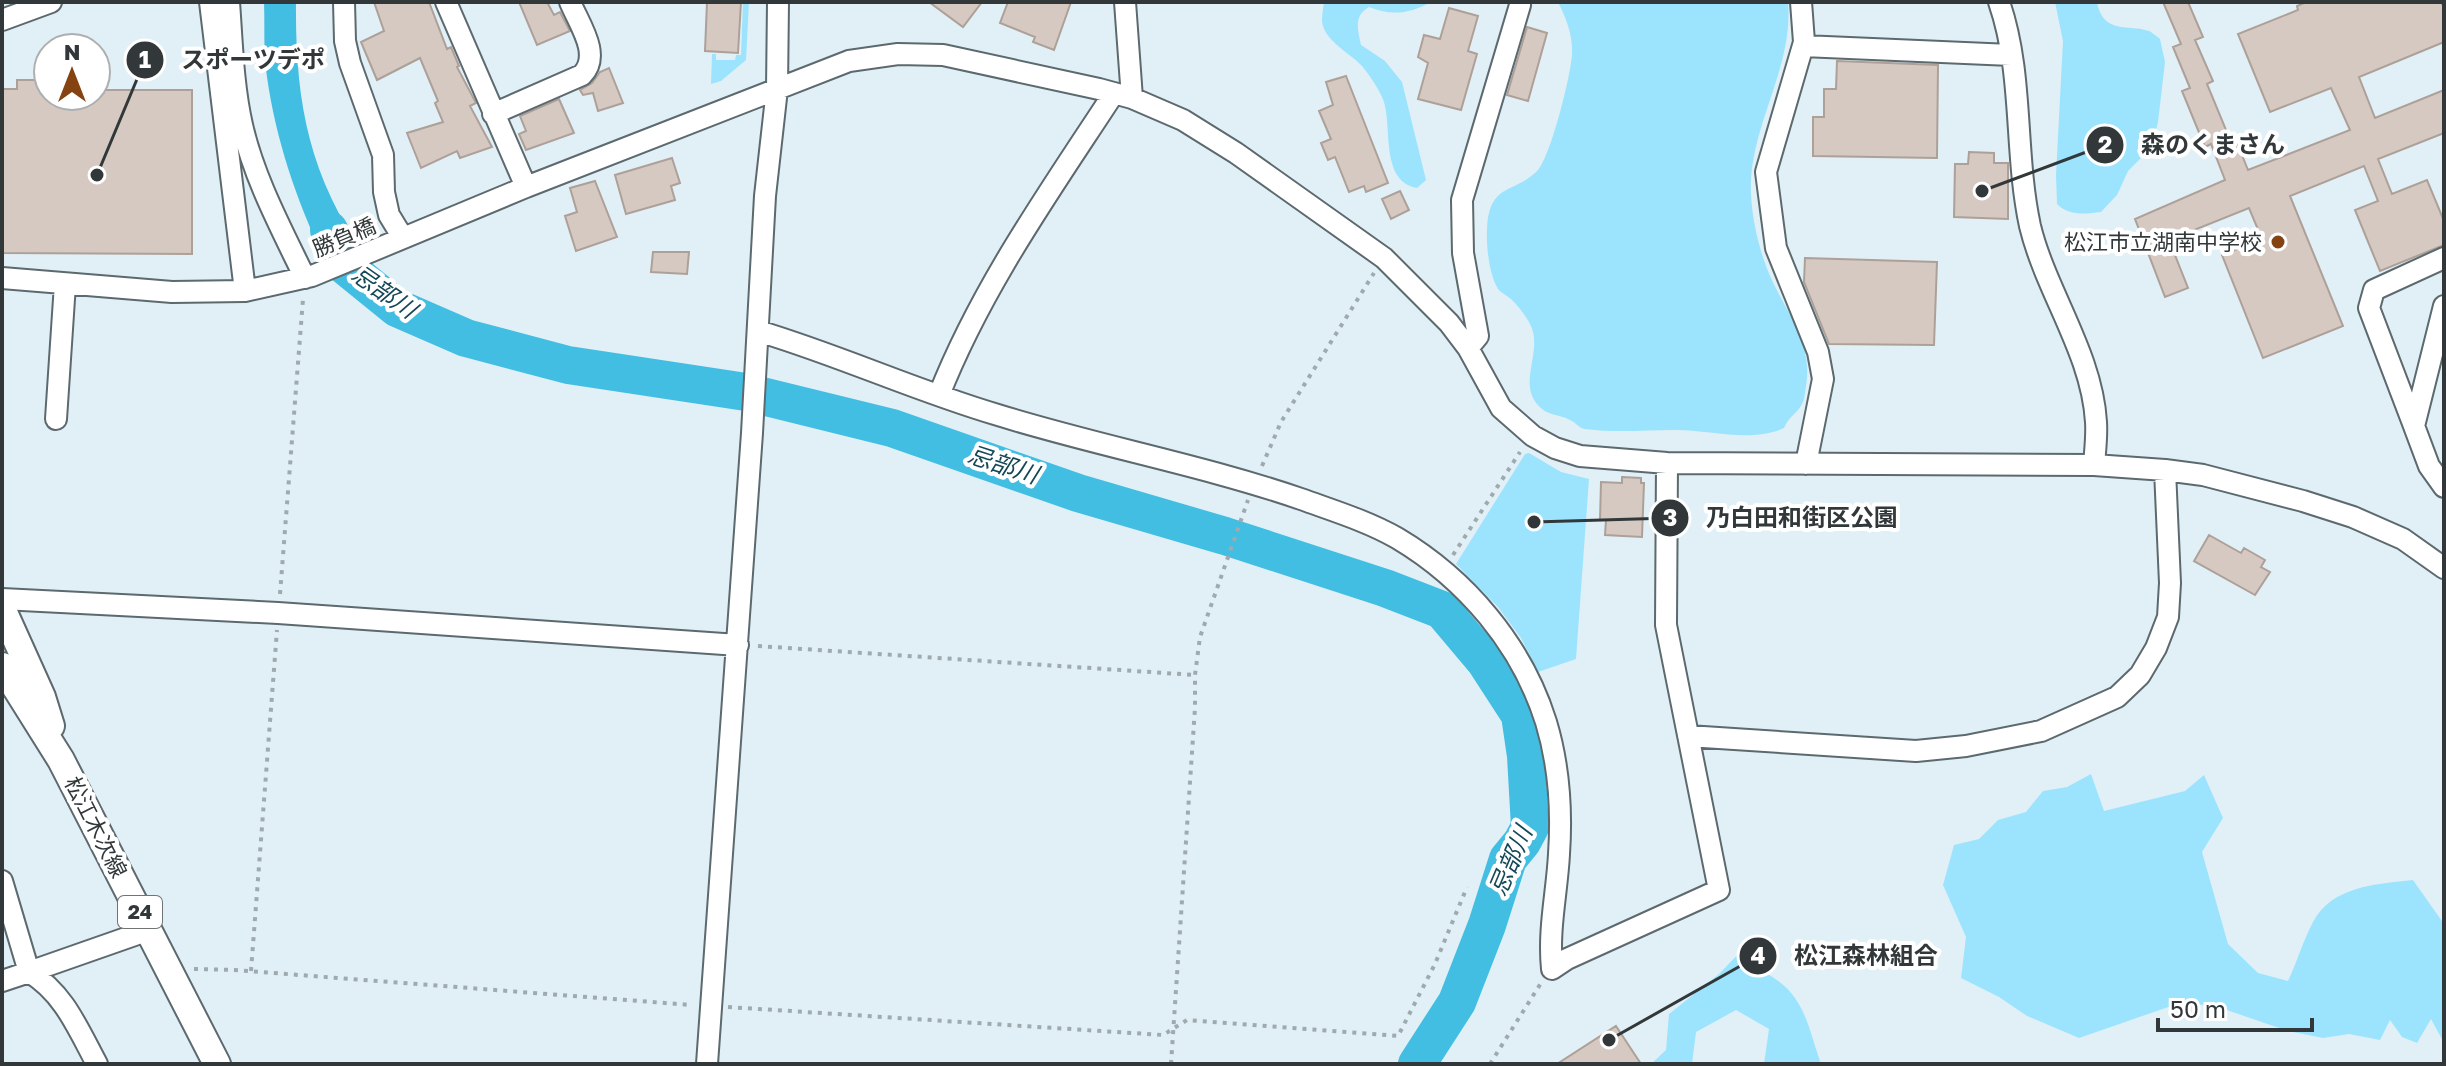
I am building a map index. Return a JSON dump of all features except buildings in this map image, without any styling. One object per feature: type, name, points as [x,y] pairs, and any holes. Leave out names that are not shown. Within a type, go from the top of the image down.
[{"type":"main road","name":"松江木次線","points":[[2,608],[42,697],[61,760]]},
{"type":"main road","name":"松江木次線","points":[[2,666],[61,760],[217,1064]]},
{"type":"street","points":[[2,20],[51,2]]},
{"type":"street","points":[[210,2],[245,291]]},
{"type":"street","points":[[229,2],[234,72],[247,146],[258,176],[308,277]]},
{"type":"street","points":[[344,2],[345,41],[383,155],[384,192],[398,240]]},
{"type":"street","points":[[446,2],[526,187]]},
{"type":"street","points":[[493,114],[582,75],[588,69],[591,54],[570,2]]},
{"type":"street","points":[[707,1064],[738,645],[765,196],[777,89],[778,2]]},
{"type":"street","points":[[939,395],[954,356],[992,281],[1123,96],[1125,2]]},
{"type":"street","points":[[1801,2],[1803,46],[1766,172],[1776,248],[1818,352],[1823,379],[1806,464]]},
{"type":"street","points":[[1999,2],[2011,55],[2023,188],[2031,229],[2074,338],[2089,387],[2096,421],[2094,465]]},
{"type":"street","points":[[1468,348],[1478,336],[1463,253],[1462,200],[1520,5]]},
{"type":"street","points":[[1803,46],[2011,55]]},
{"type":"street","name":"勝負橋","points":[[2,278],[172,292],[245,291],[308,277],[526,187],[849,61],[898,54],[943,55],[1123,96],[1183,120],[1236,153],[1384,258],[1422,294],[1468,348],[1501,408],[1533,436],[1555,448],[1580,456],[1667,463],[2094,465],[2165,470],[2238,483],[2353,517],[2403,539],[2444,568]]},
{"type":"street","points":[[2444,258],[2374,290],[2369,308],[2429,466],[2444,487]]},
{"type":"street","points":[[56,419],[65,284]]},
{"type":"street","points":[[2414,426],[2444,306]]},
{"type":"street","points":[[758,334],[793,341],[939,395],[1051,430],[1254,484],[1373,525],[1443,571],[1471,596],[1514,651],[1545,721],[1556,762],[1560,800],[1559,856],[1549,940],[1552,969],[1567,959],[1719,890],[1666,625],[1667,463]]},
{"type":"street","points":[[1688,736],[1916,751],[1966,746],[2041,731],[2117,697],[2140,675],[2156,648],[2168,617],[2170,583],[2165,470]]},
{"type":"street","points":[[2,599],[262,612],[738,645]]},
{"type":"street","points":[[2,881],[29,972],[59,996],[97,1064]]},
{"type":"street","points":[[2,981],[149,930]]},
{"type":"path","points":[[1171,1064],[1195,675],[1200,637],[1254,484],[1281,422],[1384,258]]},
{"type":"path","points":[[1443,571],[1525,445]]},
{"type":"path","points":[[738,645],[1195,675]]},
{"type":"path","points":[[173,976],[198,967],[711,1006],[1163,1035],[1187,1020],[1398,1036],[1435,964],[1467,887]]},
{"type":"path","points":[[1490,1064],[1552,969]]},
{"type":"shaded area","points":[[264,2],[296,2],[299,75],[310,141],[334,203],[372,266],[336,282],[302,208],[277,130],[266,68]]},
{"type":"shaded area","points":[[743,2],[749,2],[746,60],[721,81],[711,84],[712,54],[716,54],[716,60],[735,60],[736,55],[741,55]]},
{"type":"shaded area","points":[[1324,2],[1431,2],[1400,12],[1369,7],[1358,24],[1361,45],[1385,61],[1402,82],[1426,180],[1417,188],[1405,183],[1392,163],[1385,108],[1373,81],[1324,28]]},
{"type":"shaded area","points":[[1558,2],[1788,2],[1784,51],[1756,146],[1751,194],[1763,258],[1795,324],[1805,353],[1804,400],[1784,428],[1758,435],[1585,429],[1545,411],[1532,396],[1530,377],[1534,334],[1522,311],[1495,283],[1489,259],[1487,229],[1492,203],[1504,191],[1538,170],[1554,132],[1572,54],[1568,27]]},
{"type":"shaded area","points":[[2055,2],[2097,2],[2100,12],[2111,24],[2149,31],[2160,39],[2165,62],[2152,147],[2128,171],[2117,195],[2101,212],[2072,212],[2057,204],[2063,41]]},
{"type":"shaded area","points":[[1529,453],[1561,472],[1589,479],[1576,659],[1538,672],[1521,638],[1498,607],[1456,564],[1525,454]]},
{"type":"shaded area","points":[[2091,774],[2104,811],[2185,791],[2204,775],[2223,818],[2202,852],[2228,944],[2258,973],[2288,981],[2313,922],[2321,910],[2343,894],[2385,883],[2413,880],[2444,924],[2444,1043],[2431,1019],[2417,1043],[2402,1037],[2390,1020],[2380,1040],[2349,1034],[2323,1038],[2288,1031],[2212,1005],[2177,1004],[2079,1038],[2027,1016],[1999,997],[1961,978],[1966,937],[1943,885],[1954,845],[1979,839],[1998,820],[2026,812],[2043,791],[2067,787]]},
{"type":"shaded area","points":[[1747,945],[1759,970],[1786,987],[1801,1008],[1821,1064],[1764,1064],[1769,1029],[1736,1010],[1696,1032],[1692,1064],[1651,1064],[1666,1050],[1669,1014],[1719,974]]},
{"type":"pier","points":[[355,235],[374,261],[331,280],[316,252]]},
{"type":"waterway","name":"忌部川","points":[[329,230],[344,265],[397,308],[466,338],[568,365],[746,392],[892,428],[1078,493],[1225,536],[1385,588],[1442,610],[1485,661],[1520,715],[1530,827],[1508,859],[1457,1002],[1417,1064]]},
{"type":"place","name":"スポーツデポ","points":[[97,175]]},
{"type":"place","name":"森のくまさん","points":[[1982,191]]},
{"type":"place","name":"松江市立湖南中学校","points":[[2278,242]]},
{"type":"place","name":"乃白田和街区公園","points":[[1534,522]]},
{"type":"place","name":"松江森林組合","points":[[1609,1040]]}]
